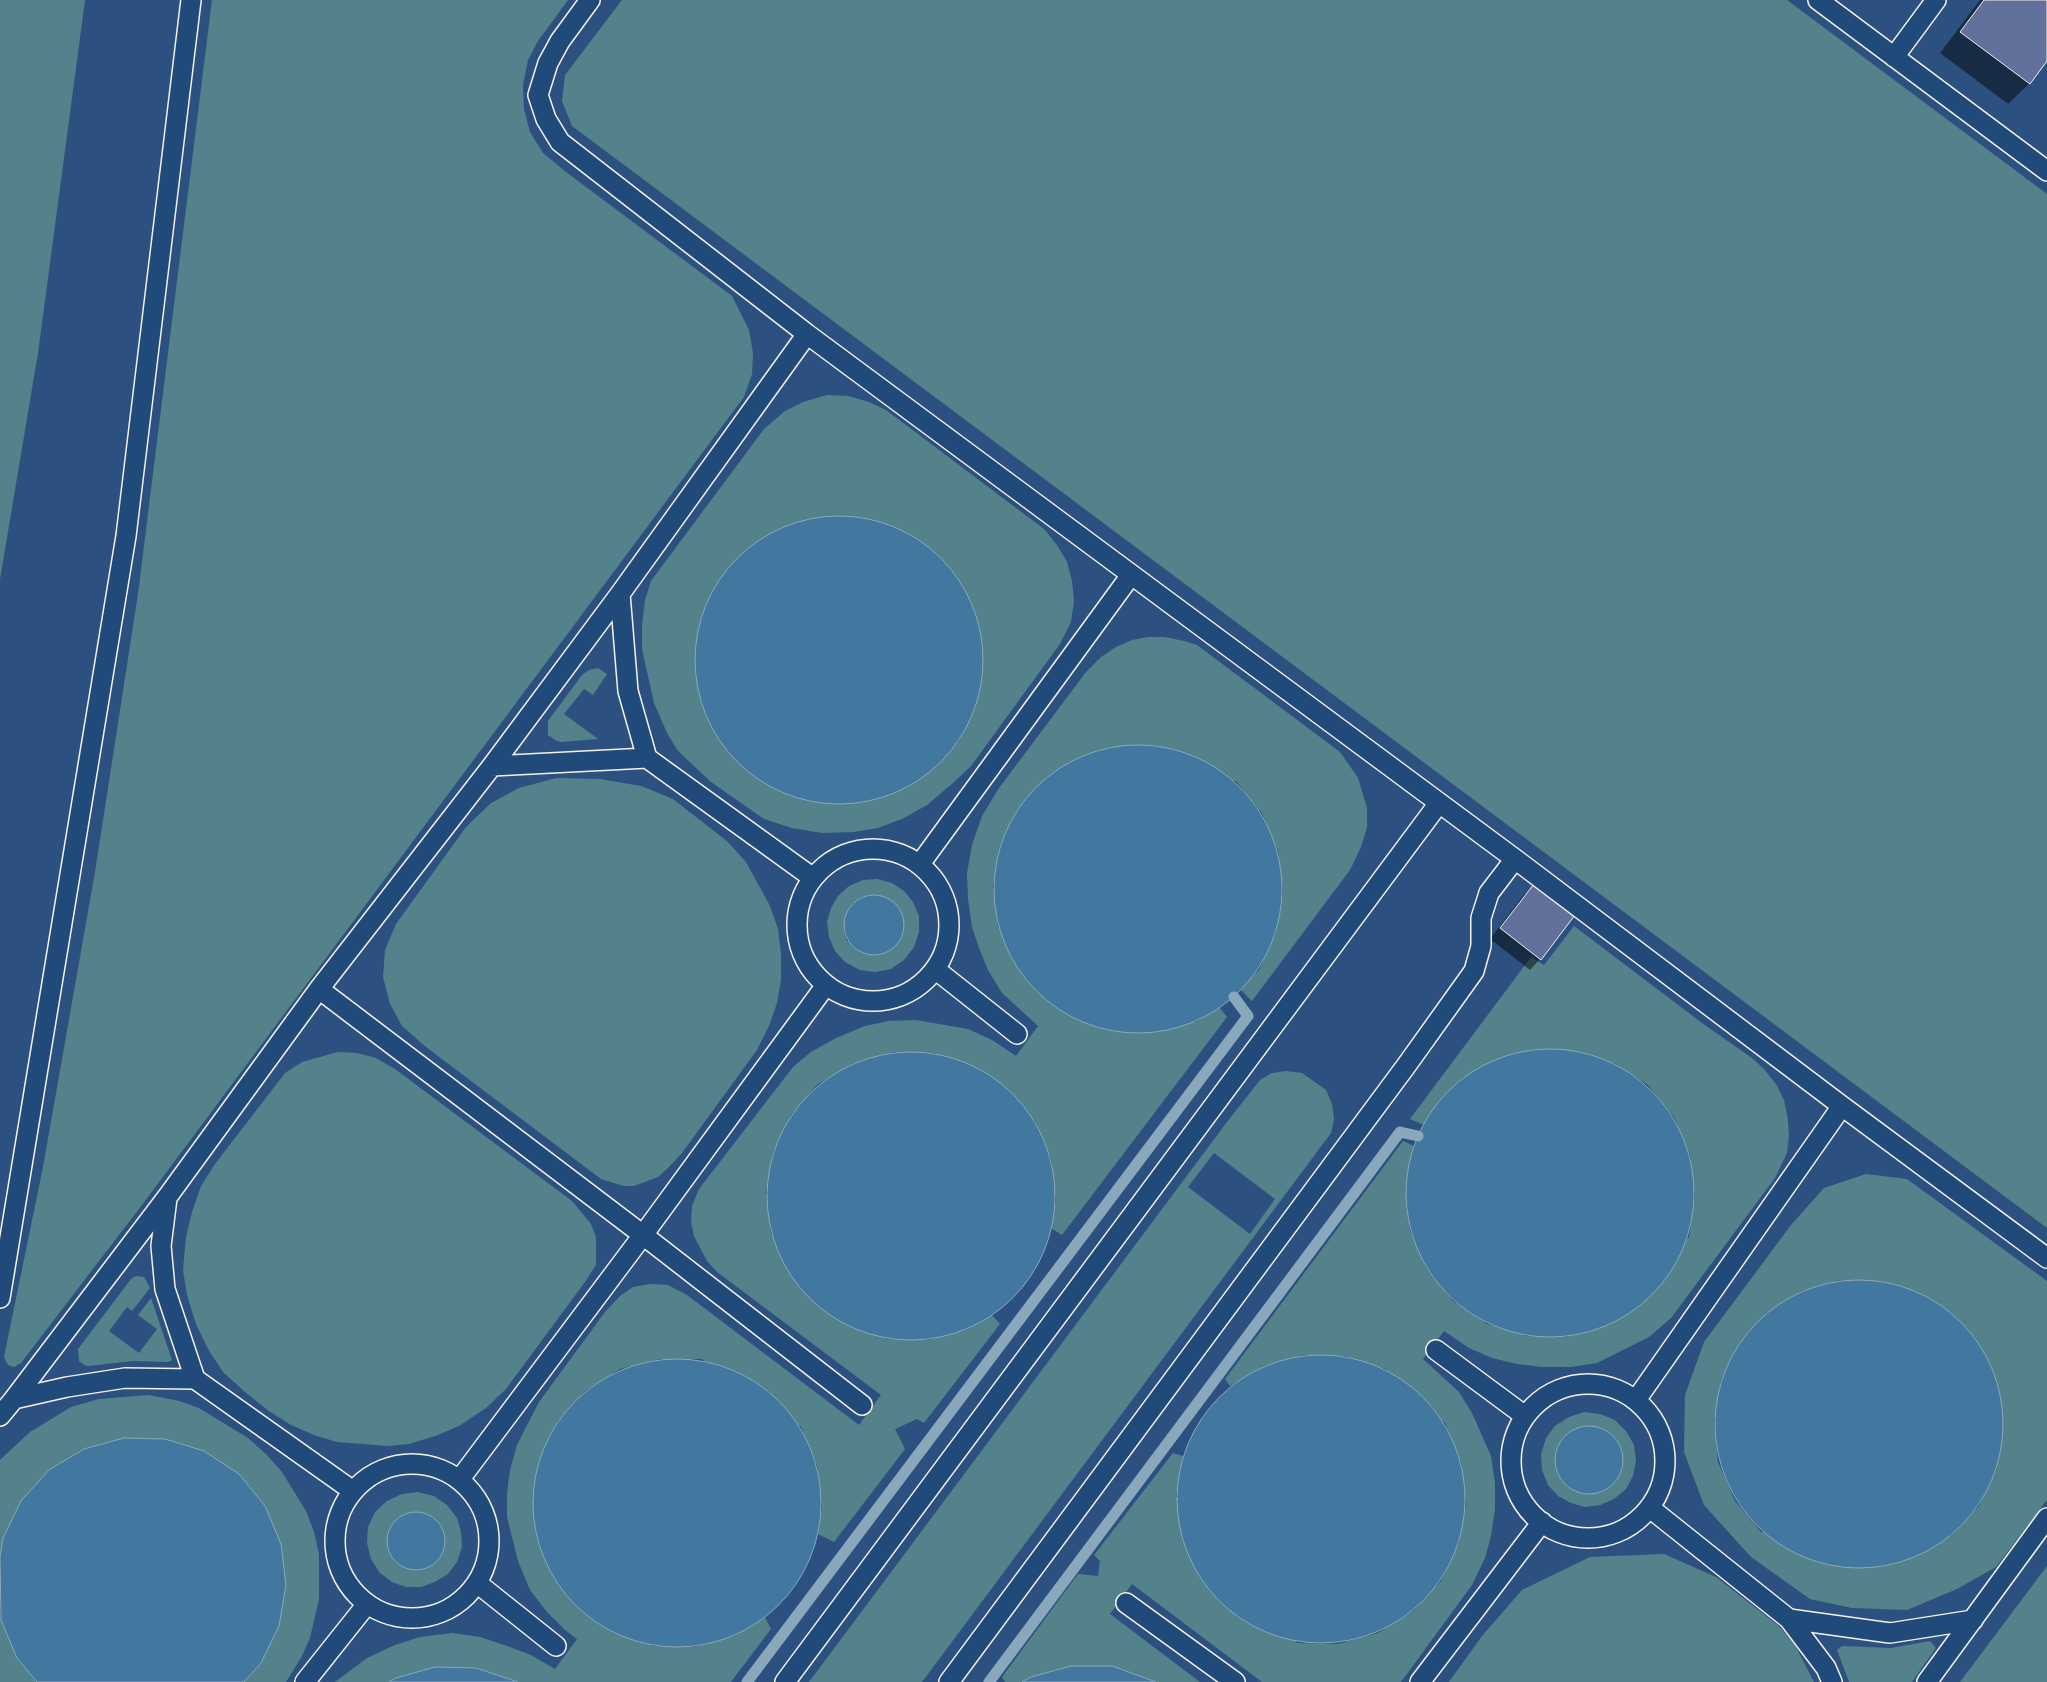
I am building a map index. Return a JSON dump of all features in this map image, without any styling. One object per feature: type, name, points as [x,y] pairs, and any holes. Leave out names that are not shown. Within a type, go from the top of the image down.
[{"type":"lane","points":[[0,1298],[126,536],[191,0]]},
{"type":"lane","points":[[590,0],[560,41],[548,63],[538,95],[546,119],[560,142],[807,334],[1439,803],[2047,1258]]},
{"type":"lane","points":[[1818,0],[2046,167]]},
{"type":"lane","points":[[1894,57],[1936,0]]},
{"type":"lane","points":[[0,1416],[168,1196],[318,989],[492,766],[620,594],[807,334]]},
{"type":"lane","points":[[920,864],[1131,575]]},
{"type":"lane","points":[[620,594],[628,691],[647,758],[813,878]]},
{"type":"lane","points":[[492,766],[647,758]]},
{"type":"lane","points":[[785,1682],[1439,803]]},
{"type":"lane","points":[[877,848],[900,853],[920,864],[936,881],[946,902],[949,925],[945,948],[935,969],[917,986],[895,998],[871,1001],[847,997],[826,985],[808,966],[799,944],[796,919],[802,895],[813,878],[834,859],[855,851],[877,848]]},
{"type":"lane","points":[[949,1682],[1400,1074],[1474,971],[1481,946],[1481,918],[1490,893],[1514,859]]},
{"type":"lane","points":[[935,969],[1017,1034]]},
{"type":"lane","points":[[460,1479],[644,1235],[826,985]]},
{"type":"lane","points":[[318,989],[644,1235],[862,1405]]},
{"type":"lane","points":[[1636,1400],[1842,1106]]},
{"type":"lane","points":[[168,1196],[161,1246],[165,1288],[196,1379]]},
{"type":"lane","points":[[1436,1350],[1526,1416]]},
{"type":"lane","points":[[14,1399],[67,1387],[126,1378],[196,1379],[353,1491]]},
{"type":"lane","points":[[1598,1385],[1614,1388],[1636,1400],[1652,1417],[1662,1439],[1665,1463],[1661,1486],[1650,1508],[1632,1525],[1610,1535],[1586,1538],[1563,1534],[1542,1522],[1525,1505],[1515,1484],[1512,1468],[1511,1460],[1515,1437],[1526,1416],[1543,1398],[1565,1387],[1598,1385]]},
{"type":"lane","points":[[416,1463],[439,1468],[460,1479],[476,1496],[486,1516],[489,1539],[487,1562],[477,1583],[460,1602],[438,1613],[414,1618],[390,1615],[367,1604],[349,1586],[338,1563],[335,1538],[340,1513],[353,1491],[370,1475],[392,1466],[416,1463]]},
{"type":"lane","points":[[1650,1508],[1789,1619],[1826,1668],[1832,1682]]},
{"type":"lane","points":[[1927,1682],[2047,1518]]},
{"type":"lane","points":[[1420,1682],[1542,1522]]},
{"type":"lane","points":[[477,1583],[556,1646]]},
{"type":"lane","points":[[1126,1603],[1235,1682]]},
{"type":"lane","points":[[305,1682],[367,1604]]},
{"type":"lane","points":[[1789,1619],[1890,1633],[1973,1620]]},
{"type":"green space","points":[[0,0],[85,0],[38,353],[0,579]]},
{"type":"green space","points":[[212,0],[568,0],[538,41],[528,60],[523,85],[524,109],[530,132],[543,153],[566,172],[732,296],[749,330],[753,353],[752,374],[744,397],[145,1201],[21,1363],[14,1367],[8,1365],[4,1357],[43,1167],[95,872],[138,594]]},
{"type":"green space","points":[[622,0],[1787,0],[2047,194],[2047,1228],[572,126],[562,101],[565,75]]},
{"type":"green space","points":[[827,395],[848,396],[869,402],[886,410],[1044,529],[1057,545],[1067,562],[1072,581],[1074,601],[1071,622],[1060,644],[971,766],[927,805],[904,818],[878,828],[854,832],[822,833],[792,828],[764,819],[711,782],[678,751],[667,733],[654,703],[642,649],[645,600],[651,581],[764,429],[785,411],[803,402]],"holes":[[[977,704],[959,741],[931,771]]]},
{"type":"green space","points":[[1148,637],[1165,637],[1197,645],[1340,752],[1358,778],[1367,808],[1367,827],[1361,847],[1350,870],[1252,1001],[1240,989],[1259,970],[1276,933],[1283,892],[1278,851],[1262,813],[1236,781],[1000,845],[993,886],[998,927],[1196,1022],[1219,1007],[1227,1017],[1062,1235],[1051,1228],[1056,1199],[1051,1158],[1035,1121],[935,1053],[894,1052],[854,1063],[818,1084],[791,1115],[773,1152],[766,1193],[771,1234],[887,1339],[928,1340],[968,1329],[992,1315],[1000,1324],[924,1423],[917,1419],[895,1429],[905,1449],[834,1542],[818,1534],[822,1506],[817,1465],[801,1427],[702,1359],[660,1359],[620,1369],[585,1391],[557,1422],[580,1610],[614,1633],[653,1646],[694,1647],[734,1636],[765,1617],[771,1629],[731,1682],[518,1682],[476,1668],[396,1678],[389,1682],[335,1682],[367,1658],[395,1645],[420,1637],[452,1633],[480,1637],[507,1646],[531,1655],[555,1669],[577,1639],[547,1612],[530,1590],[518,1561],[507,1517],[510,1470],[517,1445],[539,1402],[605,1312],[620,1296],[633,1287],[650,1284],[668,1285],[687,1295],[859,1425],[881,1395],[717,1272],[707,1261],[694,1236],[691,1222],[692,1206],[699,1189],[793,1067],[811,1052],[836,1038],[865,1026],[889,1021],[916,1020],[968,1029],[992,1040],[1016,1056],[1038,1026],[1002,993],[988,970],[979,948],[972,927],[968,899],[967,873],[972,845],[982,816],[999,788],[1086,672],[1101,657],[1116,647],[1132,640]]},
{"type":"green space","points":[[598,668],[607,674],[593,695],[584,689],[564,714],[598,739],[561,742],[555,740],[548,735],[548,721],[582,675],[589,670]]},
{"type":"green space","points":[[556,778],[600,779],[641,786],[673,799],[728,842],[746,862],[770,906],[778,929],[781,954],[781,980],[777,1003],[769,1026],[757,1050],[682,1153],[658,1177],[634,1186],[624,1186],[601,1179],[426,1047],[402,1026],[390,1004],[383,977],[385,950],[396,924],[466,827],[491,803],[519,788]]},
{"type":"green space","points":[[877,879],[892,883],[904,891],[913,902],[919,916],[919,932],[914,947],[904,960],[891,969],[875,972],[860,970],[845,962],[835,951],[829,937],[827,922],[831,908],[838,896],[849,886],[863,880]],"holes":[[[869,895],[888,899],[896,905],[904,922],[903,932],[847,941],[844,921],[852,904],[860,898]]]},
{"type":"green space","points":[[1574,926],[1702,1023],[1752,1058],[1764,1069],[1776,1084],[1784,1100],[1789,1135],[1787,1153],[1775,1178],[1671,1318],[1649,1337],[1597,1363],[1570,1367],[1543,1367],[1517,1364],[1492,1358],[1469,1348],[1444,1331],[1423,1359],[1459,1392],[1472,1413],[1491,1456],[1495,1483],[1495,1509],[1485,1558],[1472,1585],[1401,1682],[1262,1682],[1132,1584],[1110,1614],[1200,1682],[1156,1682],[1112,1666],[1071,1666],[1031,1677],[1022,1682],[1005,1682],[1002,1677],[1078,1574],[1098,1576],[1100,1561],[1094,1555],[1173,1453],[1183,1456],[1176,1497],[1297,1643],[1338,1644],[1378,1633],[1413,1611],[1441,1581],[1459,1543],[1466,1503],[1461,1462],[1445,1423],[1385,1369],[1345,1356],[1304,1355],[1264,1366],[1230,1386],[1225,1379],[1403,1141],[1414,1146],[1406,1190],[1410,1231],[1427,1269],[1453,1301],[1487,1324],[1526,1336],[1567,1337],[1689,1237],[1695,1196],[1690,1155],[1674,1117],[1648,1085],[1614,1063],[1431,1112],[1424,1125],[1410,1119],[1531,957],[1544,965]]},
{"type":"green space","points":[[338,1052],[357,1053],[376,1058],[395,1069],[572,1201],[591,1224],[596,1237],[596,1265],[506,1389],[486,1408],[459,1426],[409,1444],[388,1446],[337,1442],[291,1425],[269,1411],[223,1372],[208,1349],[196,1324],[187,1295],[183,1270],[186,1237],[201,1186],[215,1164],[285,1073],[302,1062]]},
{"type":"green space","points":[[1286,1071],[1302,1073],[1326,1090],[1332,1104],[1334,1119],[1331,1133],[922,1682],[809,1682],[1227,1122],[1260,1080],[1272,1073]],"holes":[[[1214,1153],[1275,1199],[1250,1234],[1188,1187]]]},
{"type":"green space","points":[[1866,1174],[1907,1179],[2047,1281],[2047,1500],[1996,1567],[1957,1589],[1907,1610],[1852,1608],[1810,1599],[1751,1557],[1704,1505],[1684,1452],[1685,1395],[1704,1342],[1791,1225],[1824,1188]],"holes":[[[1841,1280],[1997,1468],[1979,1506],[1951,1536],[1761,1532],[1735,1501],[1718,1462],[1714,1422],[1721,1380],[1739,1344],[1767,1313],[1802,1291]]]},
{"type":"green space","points":[[136,1276],[144,1277],[150,1288],[132,1311],[127,1307],[109,1331],[139,1353],[157,1329],[138,1315],[151,1298],[172,1360],[168,1362],[133,1361],[84,1365],[79,1361],[78,1349],[131,1279]]},
{"type":"green space","points":[[149,1395],[179,1401],[199,1408],[248,1438],[282,1472],[306,1511],[314,1532],[319,1554],[319,1599],[310,1638],[302,1656],[286,1682],[244,1682],[261,1663],[124,1438],[84,1449],[49,1470],[0,1556],[0,1460],[30,1432],[71,1407],[99,1399]]},
{"type":"green space","points":[[1584,1412],[1600,1414],[1615,1420],[1626,1431],[1634,1445],[1636,1461],[1633,1476],[1626,1489],[1614,1499],[1600,1505],[1585,1507],[1571,1503],[1558,1496],[1548,1485],[1542,1470],[1541,1454],[1546,1438],[1555,1426],[1569,1417]],"holes":[[[1556,1468],[1589,1494],[1578,1492],[1568,1487],[1561,1479]]]},
{"type":"green space","points":[[418,1492],[434,1496],[447,1505],[457,1518],[461,1532],[462,1547],[457,1562],[448,1574],[435,1582],[421,1587],[406,1587],[392,1582],[380,1573],[371,1559],[367,1543],[368,1527],[375,1512],[387,1501],[402,1494]],"holes":[[[444,1547],[441,1556],[428,1567],[419,1570],[401,1566],[394,1560]]]},
{"type":"green space","points":[[1664,1554],[1716,1577],[1779,1626],[1796,1647],[1814,1682],[1449,1682],[1482,1636],[1522,1590],[1590,1557]]},
{"type":"green space","points":[[2047,1566],[2047,1682],[1960,1682]]},
{"type":"green space","points":[[0,1613],[1,1620],[17,1658],[37,1682],[0,1682]]},
{"type":"green space","points":[[1930,1641],[1936,1648],[1912,1682],[1849,1682],[1837,1650],[1842,1646],[1891,1648]]},
{"type":"water","points":[[839,516],[867,519],[894,527],[919,540],[941,558],[959,580],[972,605],[980,632],[983,660],[980,688],[972,715],[959,740],[941,762],[919,780],[894,793],[867,801],[839,804],[811,801],[784,793],[759,780],[737,762],[719,740],[706,715],[698,688],[695,660],[698,632],[706,605],[719,580],[737,558],[759,540],[784,527],[811,519]]},
{"type":"water","points":[[1138,745],[1166,748],[1193,756],[1218,769],[1240,787],[1258,809],[1271,834],[1279,861],[1282,889],[1279,917],[1271,944],[1258,969],[1240,991],[1218,1009],[1193,1022],[1166,1030],[1138,1033],[1110,1030],[1083,1022],[1058,1009],[1036,991],[1018,969],[1005,944],[997,917],[994,889],[997,861],[1005,834],[1018,809],[1036,787],[1058,769],[1083,756],[1110,748]]},
{"type":"water","points":[[874,895],[891,900],[899,908],[904,925],[899,942],[891,950],[874,955],[857,950],[849,942],[844,925],[849,908],[857,900]]},
{"type":"water","points":[[1550,1049],[1578,1052],[1605,1060],[1630,1073],[1652,1091],[1670,1113],[1683,1138],[1691,1165],[1694,1193],[1691,1221],[1683,1248],[1670,1273],[1652,1295],[1630,1313],[1605,1326],[1578,1334],[1550,1337],[1522,1334],[1495,1326],[1470,1313],[1448,1295],[1430,1273],[1417,1248],[1409,1221],[1406,1193],[1409,1165],[1417,1138],[1430,1113],[1448,1091],[1470,1073],[1495,1060],[1522,1052]]},
{"type":"water","points":[[911,1052],[939,1055],[966,1063],[991,1076],[1013,1094],[1031,1116],[1044,1141],[1052,1168],[1055,1196],[1052,1224],[1044,1251],[1031,1276],[1013,1298],[991,1316],[966,1329],[939,1337],[911,1340],[883,1337],[856,1329],[831,1316],[809,1298],[791,1276],[778,1251],[770,1224],[767,1196],[770,1168],[778,1141],[791,1116],[809,1094],[831,1076],[856,1063],[883,1055]]},
{"type":"water","points":[[1859,1280],[1887,1283],[1914,1291],[1939,1304],[1961,1322],[1979,1344],[1992,1369],[2000,1396],[2003,1424],[2000,1452],[1992,1479],[1979,1504],[1961,1526],[1939,1544],[1914,1557],[1887,1565],[1859,1568],[1831,1565],[1804,1557],[1779,1544],[1757,1526],[1739,1504],[1726,1479],[1718,1452],[1715,1424],[1718,1396],[1726,1369],[1739,1344],[1757,1322],[1779,1304],[1804,1291],[1831,1283]]},
{"type":"water","points":[[1321,1355],[1349,1358],[1376,1366],[1401,1379],[1423,1397],[1441,1419],[1454,1444],[1462,1471],[1465,1499],[1462,1527],[1454,1554],[1441,1579],[1423,1601],[1401,1619],[1376,1632],[1349,1640],[1321,1643],[1293,1640],[1266,1632],[1241,1619],[1219,1601],[1201,1579],[1188,1554],[1180,1527],[1177,1499],[1180,1471],[1188,1444],[1201,1419],[1219,1397],[1241,1379],[1266,1366],[1293,1358]]},
{"type":"water","points":[[677,1359],[705,1362],[732,1370],[757,1383],[779,1401],[797,1423],[810,1448],[818,1475],[821,1503],[818,1531],[810,1558],[797,1583],[779,1605],[757,1623],[732,1636],[705,1644],[677,1647],[649,1644],[622,1636],[597,1623],[575,1605],[557,1583],[544,1558],[536,1531],[533,1503],[536,1475],[544,1448],[557,1423],[575,1401],[597,1383],[622,1370],[649,1362]]},
{"type":"water","points":[[1589,1426],[1602,1429],[1613,1436],[1620,1447],[1623,1460],[1620,1473],[1613,1484],[1602,1491],[1589,1494],[1576,1491],[1565,1484],[1558,1473],[1555,1460],[1558,1447],[1565,1436],[1576,1429]]},
{"type":"water","points":[[124,1438],[165,1439],[204,1451],[239,1474],[265,1506],[281,1544],[286,1585],[279,1626],[261,1663],[244,1682],[37,1682],[17,1658],[1,1620],[0,1556],[3,1538],[21,1501],[49,1470],[84,1449]]},
{"type":"water","points":[[416,1512],[427,1514],[440,1525],[445,1541],[443,1552],[432,1565],[416,1570],[405,1568],[392,1557],[387,1541],[389,1530],[400,1517]]},
{"type":"water","points":[[1071,1666],[1112,1666],[1156,1682],[1022,1682],[1031,1677]]},
{"type":"water","points":[[435,1667],[476,1668],[518,1682],[389,1682],[396,1678]]},
{"type":"building","points":[[1984,0],[2047,0],[2047,61],[2030,84],[1960,32]]},
{"type":"building","points":[[1534,884],[1575,915],[1541,960],[1500,928]]},
{"type":"waterway","points":[[747,1682],[1248,1016],[1234,997]]},
{"type":"waterway","points":[[989,1682],[1400,1132],[1418,1136]]}]
